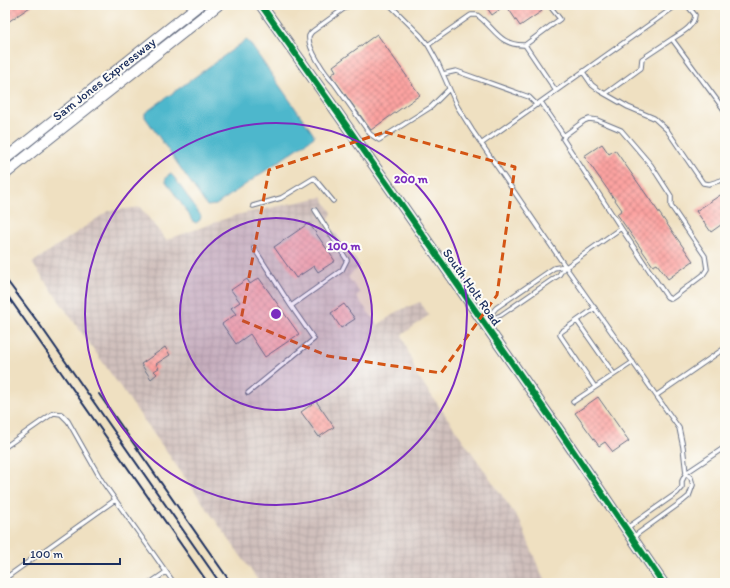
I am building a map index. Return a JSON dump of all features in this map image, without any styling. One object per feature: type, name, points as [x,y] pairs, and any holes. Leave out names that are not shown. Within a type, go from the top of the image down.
[{"type":"main road","name":"Sam Jones Expressway","points":[[5,159],[199,5]]},
{"type":"main road","name":"Sam Jones Expressway","points":[[5,174],[218,5]]},
{"type":"main road","name":"South Holt Road","points":[[260,5],[484,322],[664,583]]},
{"type":"lane","points":[[348,5],[313,31],[309,36],[310,47],[328,76],[370,134],[379,140],[431,107],[449,88]]},
{"type":"lane","points":[[390,5],[428,45],[457,106],[481,144],[679,428],[686,473],[691,478],[693,485],[689,496],[629,533]]},
{"type":"lane","points":[[428,45],[471,15],[477,14],[499,37],[506,42],[517,45],[525,45],[560,19],[550,5]]},
{"type":"lane","points":[[481,144],[677,5]]},
{"type":"lane","points":[[605,94],[641,68],[642,59],[686,29],[695,20],[695,15],[687,5]]},
{"type":"lane","points":[[719,5],[725,7]]},
{"type":"lane","points":[[672,39],[725,111]]},
{"type":"lane","points":[[525,45],[556,91]]},
{"type":"lane","points":[[443,74],[456,71],[529,97],[537,105]]},
{"type":"lane","points":[[583,72],[592,85],[605,94],[628,108],[654,118],[667,130],[703,183],[708,184],[725,179]]},
{"type":"lane","points":[[541,102],[564,136],[563,139],[565,143],[667,297],[671,299],[704,275],[707,269],[706,256],[671,206],[671,196],[651,165],[621,130],[597,120],[590,119],[584,121],[564,136]]},
{"type":"lane","points":[[253,206],[280,198],[314,178],[333,201]]},
{"type":"lane","points":[[290,306],[342,270],[347,260],[315,210]]},
{"type":"lane","points":[[484,322],[501,315],[559,274],[565,266],[621,228]]},
{"type":"lane","points":[[248,393],[314,339],[290,306],[254,248]]},
{"type":"lane","points":[[484,322],[496,308],[554,268],[565,266]]},
{"type":"lane","points":[[595,308],[561,332],[560,335],[595,387]]},
{"type":"lane","points":[[577,321],[614,374]]},
{"type":"lane","points":[[656,395],[724,350]]},
{"type":"lane","points":[[573,402],[633,362]]},
{"type":"lane","points":[[5,447],[52,414],[61,414],[70,425],[92,465],[115,500],[174,583]]},
{"type":"lane","points":[[629,533],[677,493],[682,487],[682,481],[686,473],[725,447]]},
{"type":"lane","points":[[6,577],[115,500]]},
{"type":"lane","points":[[150,583],[166,572]]},
{"type":"highlighted area","points":[[385,132],[515,167],[497,295],[441,373],[328,356],[241,320],[269,170]]},
{"type":"shaded area","points":[[322,197],[332,213],[327,222],[360,266],[348,277],[360,293],[356,296],[378,325],[398,311],[420,302],[429,315],[402,335],[417,375],[520,521],[541,574],[548,583],[260,583],[32,263],[108,211],[140,207],[166,240],[236,215]]},
{"type":"water","points":[[246,40],[249,42],[314,137],[216,205],[207,206],[145,117],[145,113]]},
{"type":"water","points":[[169,174],[174,177],[201,216],[200,220],[196,223],[165,180]]},
{"type":"building","points":[[5,5],[33,5],[5,24]]},
{"type":"building","points":[[485,5],[506,5],[492,15]]},
{"type":"building","points":[[506,5],[539,5],[542,11],[520,26]]},
{"type":"building","points":[[377,34],[420,95],[371,130],[331,75],[336,71],[333,66]]},
{"type":"building","points":[[602,144],[609,154],[615,150],[693,261],[668,279],[657,264],[653,266],[617,214],[622,210],[584,156]]},
{"type":"building","points":[[725,192],[725,222],[711,232],[696,211]]},
{"type":"building","points":[[309,223],[335,261],[318,272],[314,266],[296,278],[274,247]]},
{"type":"building","points":[[259,278],[299,334],[265,357],[250,334],[236,344],[222,324],[236,314],[231,308],[240,302],[231,290],[247,279],[250,284]]},
{"type":"building","points":[[344,304],[355,319],[341,328],[331,313]]},
{"type":"building","points":[[165,347],[170,355],[156,364],[159,368],[154,371],[157,374],[151,379],[141,364]]},
{"type":"building","points":[[598,397],[629,441],[613,452],[605,442],[599,446],[575,413]]},
{"type":"building","points":[[316,401],[334,427],[319,437],[301,412]]},
{"type":"railway","points":[[5,278],[40,325],[220,583]]},
{"type":"railway","points":[[5,292],[208,583]]},
{"type":"railway","points":[[99,394],[231,583]]},
{"type":"cycle path","points":[[261,5],[563,436],[663,583]]}]
